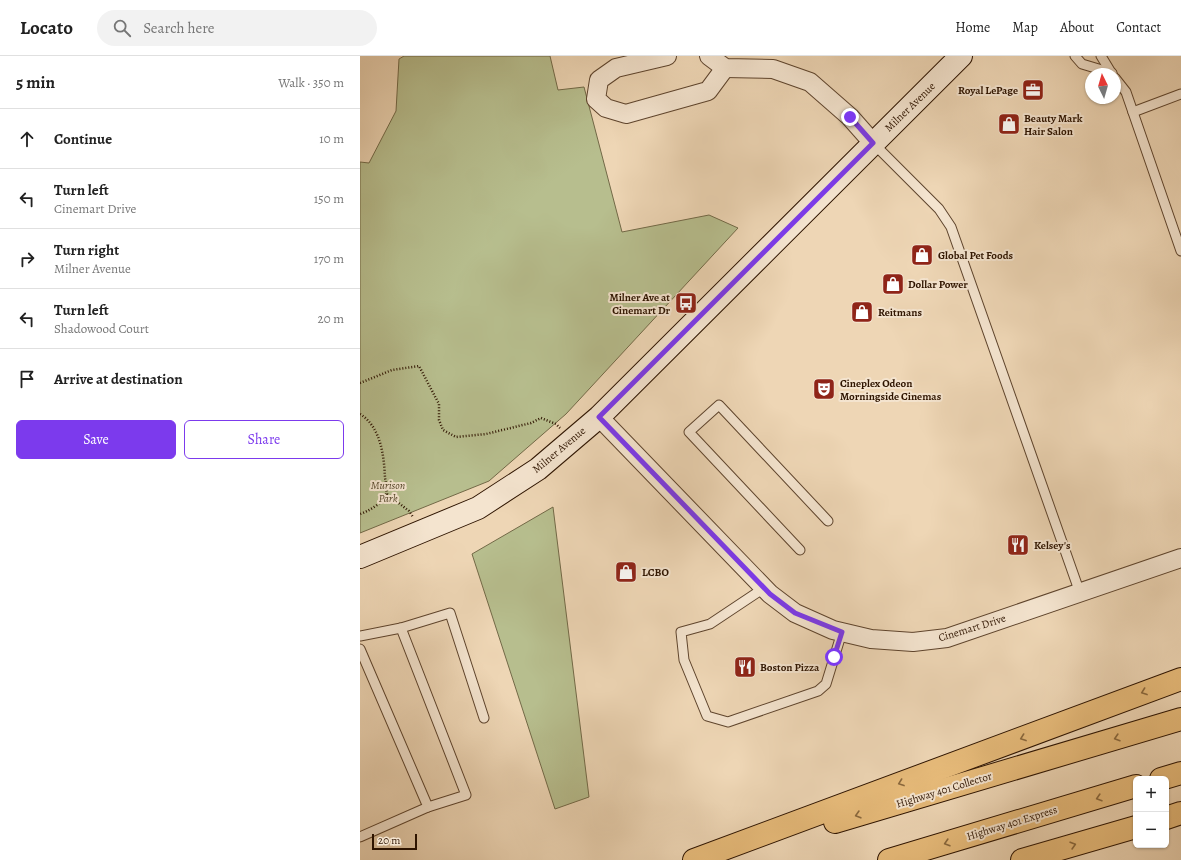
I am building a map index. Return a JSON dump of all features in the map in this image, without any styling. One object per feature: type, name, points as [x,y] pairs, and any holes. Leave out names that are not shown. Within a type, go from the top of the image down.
[{"type":"highway","points":[[694,860],[1181,679]]},
{"type":"highway","name":"Highway 401 Collector","points":[[706,860],[1181,718]]},
{"type":"highway","points":[[1169,777],[1181,773]]},
{"type":"highway","name":"Highway 401 Express","points":[[889,860],[1133,787]]},
{"type":"highway","points":[[1169,817],[1181,813]]},
{"type":"highway","points":[[1022,860],[1133,828]]},
{"type":"main road","name":"Milner Avenue","points":[[360,557],[478,508],[538,469],[599,417],[961,56]]},
{"type":"street","points":[[667,56],[616,68],[599,80],[596,99],[606,108],[626,114],[708,91],[725,68]]},
{"type":"street","points":[[709,56],[725,68],[773,69],[810,82],[850,117],[873,143]]},
{"type":"street","name":"Cinemart Drive","points":[[599,417],[764,588],[795,613],[842,632],[871,639],[906,641],[947,638],[1181,558]]},
{"type":"lane","points":[[1074,56],[1082,64],[1093,68]]},
{"type":"lane","points":[[1101,56],[1109,68]]},
{"type":"lane","points":[[1121,85],[1126,92],[1181,251]]},
{"type":"lane","points":[[1132,112],[1181,94]]},
{"type":"lane","points":[[873,143],[939,209],[951,227],[1080,593]]},
{"type":"lane","points":[[800,550],[689,432],[719,405],[828,521]]},
{"type":"lane","points":[[764,588],[710,624],[681,632],[684,660],[707,716],[711,719],[728,722],[818,691],[826,684],[842,632]]},
{"type":"lane","points":[[360,636],[401,628],[450,614],[484,718]]},
{"type":"lane","points":[[360,837],[428,807],[466,795],[401,628]]},
{"type":"lane","points":[[360,649],[428,807]]},
{"type":"path","points":[[360,383],[392,370],[419,366],[439,404],[439,420],[443,430],[456,437],[486,434],[531,423],[541,418],[556,424]]},
{"type":"path","points":[[360,414],[373,426],[378,438],[384,462],[386,494],[383,499],[361,514],[360,518]]},
{"type":"path","points":[[386,494],[409,511]]},
{"type":"green space","name":"Murison Park","points":[[404,56],[550,56],[558,90],[584,87],[622,232],[709,215],[738,228],[566,414],[489,481],[360,533],[360,162],[369,163],[396,111],[399,59]]},
{"type":"green space","points":[[553,507],[589,797],[555,809],[472,554]]},
{"type":"place","name":"Royal LePage","points":[[1033,90]]},
{"type":"place","name":"Beauty Mark Hair Salon","points":[[1009,124]]},
{"type":"place","name":"Global Pet Foods","points":[[922,255]]},
{"type":"place","name":"Dollar Power","points":[[893,284]]},
{"type":"place","name":"Milner Ave at Cinemart Dr","points":[[686,303]]},
{"type":"place","name":"Reitmans","points":[[862,312]]},
{"type":"place","name":"Cineplex Odeon Morningside Cinemas","points":[[824,389]]},
{"type":"place","name":"Kelsey's","points":[[1018,545]]},
{"type":"place","name":"LCBO","points":[[626,572]]},
{"type":"place","name":"Boston Pizza","points":[[745,667]]},
{"type":"route","points":[[834,657],[842,632],[833,630],[795,613],[770,594],[599,417],[873,143],[850,117]]}]
